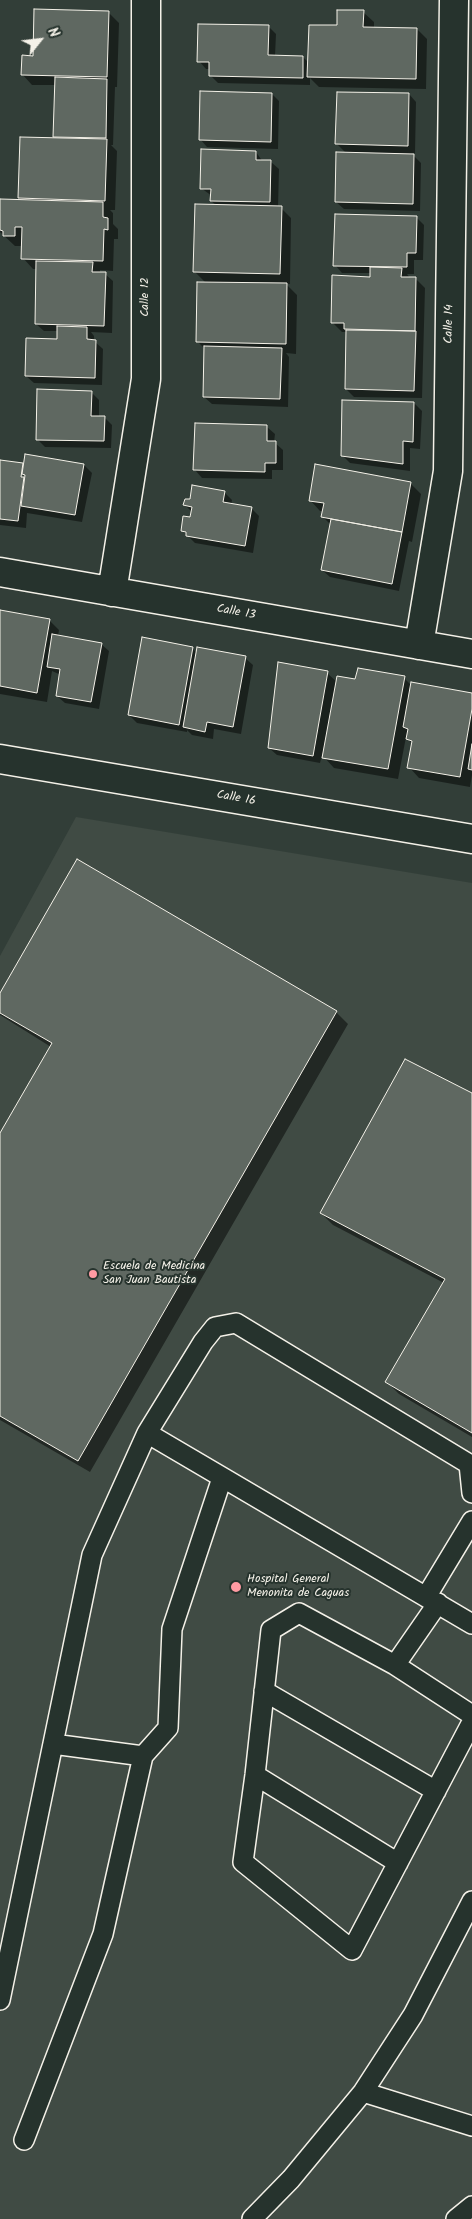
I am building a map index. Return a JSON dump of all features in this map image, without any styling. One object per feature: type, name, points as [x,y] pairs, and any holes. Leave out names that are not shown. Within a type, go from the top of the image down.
[{"type":"street","name":"Calle 12","points":[[112,592],[146,379],[146,0]]},
{"type":"street","name":"Calle 14","points":[[419,645],[448,471],[454,0]]},
{"type":"street","name":"Calle 13","points":[[0,572],[472,654]]},
{"type":"street","name":"Calle 16","points":[[0,759],[472,839]]},
{"type":"lane","points":[[0,2000],[92,1555],[147,1433],[203,1342],[215,1326],[236,1323],[469,1464],[472,1493]]},
{"type":"lane","points":[[147,1433],[472,1624]]},
{"type":"lane","points":[[24,2140],[103,1934],[144,1756],[168,1728],[172,1629],[222,1478]]},
{"type":"lane","points":[[395,1665],[432,1600],[472,1521]]},
{"type":"lane","points":[[472,1716],[395,1665],[299,1613],[271,1630],[243,1862],[352,1950],[472,1722]]},
{"type":"lane","points":[[264,1691],[436,1791]]},
{"type":"lane","points":[[53,1744],[144,1756]]},
{"type":"lane","points":[[255,1775],[398,1863]]},
{"type":"lane","points":[[252,2219],[291,2179],[363,2092],[413,2015],[472,1901]]},
{"type":"lane","points":[[363,2092],[472,2126]]},
{"type":"lane","points":[[456,2219],[472,2206]]},
{"type":"shaded area","name":"Hospital General Menonita de Caguas","points":[[76,817],[472,883],[472,2219],[0,2219],[0,956]]},
{"type":"building","points":[[34,9],[109,11],[107,77],[21,75],[22,55],[33,56]]},
{"type":"building","points":[[337,10],[364,10],[363,27],[417,28],[416,79],[307,77],[309,25],[337,25]]},
{"type":"building","points":[[198,24],[269,25],[268,55],[303,56],[303,78],[209,76],[209,62],[197,62]]},
{"type":"building","points":[[55,77],[107,79],[106,138],[53,137]]},
{"type":"building","points":[[200,91],[272,93],[271,142],[199,140]]},
{"type":"building","points":[[337,92],[409,93],[408,146],[335,144]]},
{"type":"building","points":[[20,137],[107,139],[105,201],[18,198]]},
{"type":"building","points":[[201,149],[256,151],[256,160],[271,160],[270,202],[210,201],[211,189],[200,189]]},
{"type":"building","points":[[336,152],[414,154],[413,204],[335,202]]},
{"type":"building","points":[[0,199],[103,202],[103,217],[108,218],[108,230],[104,229],[103,261],[21,259],[22,227],[15,227],[15,236],[3,236],[3,231],[0,230]]},
{"type":"building","points":[[195,204],[282,206],[280,274],[193,272]]},
{"type":"building","points":[[335,214],[417,216],[416,253],[407,253],[407,267],[333,266]]},
{"type":"building","points":[[36,261],[93,262],[92,272],[106,272],[104,326],[35,324]]},
{"type":"building","points":[[370,267],[402,268],[401,277],[416,277],[415,331],[344,329],[344,323],[331,323],[332,275],[370,277]]},
{"type":"building","points":[[197,282],[287,283],[286,344],[196,342]]},
{"type":"building","points":[[57,326],[87,327],[87,339],[96,340],[95,378],[25,376],[26,338],[57,339]]},
{"type":"building","points":[[346,330],[416,331],[414,391],[345,389]]},
{"type":"building","points":[[204,346],[282,348],[280,399],[203,397]]},
{"type":"building","points":[[37,389],[92,391],[91,416],[105,416],[104,441],[36,440]]},
{"type":"building","points":[[342,400],[414,402],[413,442],[403,441],[403,464],[341,456]]},
{"type":"building","points":[[195,423],[267,425],[267,441],[276,441],[276,463],[265,463],[265,472],[193,470]]},
{"type":"building","points":[[25,454],[84,464],[75,515],[21,506],[25,475],[22,474]]},
{"type":"building","points":[[0,460],[23,463],[21,477],[24,477],[18,521],[0,519]]},
{"type":"building","points":[[315,464],[411,482],[402,532],[321,517],[324,503],[309,501]]},
{"type":"building","points":[[192,485],[225,491],[223,502],[252,507],[245,546],[186,536],[186,532],[181,531],[183,516],[190,517],[192,507],[183,505],[185,499],[190,499]]},
{"type":"building","points":[[331,519],[402,532],[392,584],[321,570]]},
{"type":"building","points":[[0,610],[50,619],[37,693],[0,686]]},
{"type":"building","points":[[52,634],[102,643],[91,702],[56,696],[60,669],[47,667]]},
{"type":"building","points":[[142,637],[193,647],[179,725],[128,715]]},
{"type":"building","points":[[197,647],[246,656],[233,727],[207,722],[205,732],[183,727]]},
{"type":"building","points":[[278,662],[328,671],[313,756],[268,748]]},
{"type":"building","points":[[358,668],[405,676],[388,769],[322,758],[337,676],[355,679]]},
{"type":"building","points":[[411,682],[472,693],[472,709],[460,777],[407,768],[412,741],[406,739],[408,729],[403,727]]},
{"type":"building","points":[[472,744],[472,770],[468,769]]},
{"type":"building","name":"Escuela de Medicina San Juan Bautista","points":[[77,859],[337,1011],[78,1461],[0,1416],[0,1133],[52,1043],[0,1013],[0,993]]},
{"type":"building","points":[[405,1059],[472,1093],[472,1433],[385,1382],[445,1279],[320,1213]]},
{"type":"place","name":"Escuela de Medicina San Juan Bautista","points":[[93,1274]]},
{"type":"place","name":"Hospital General Menonita de Caguas","points":[[236,1587]]}]
